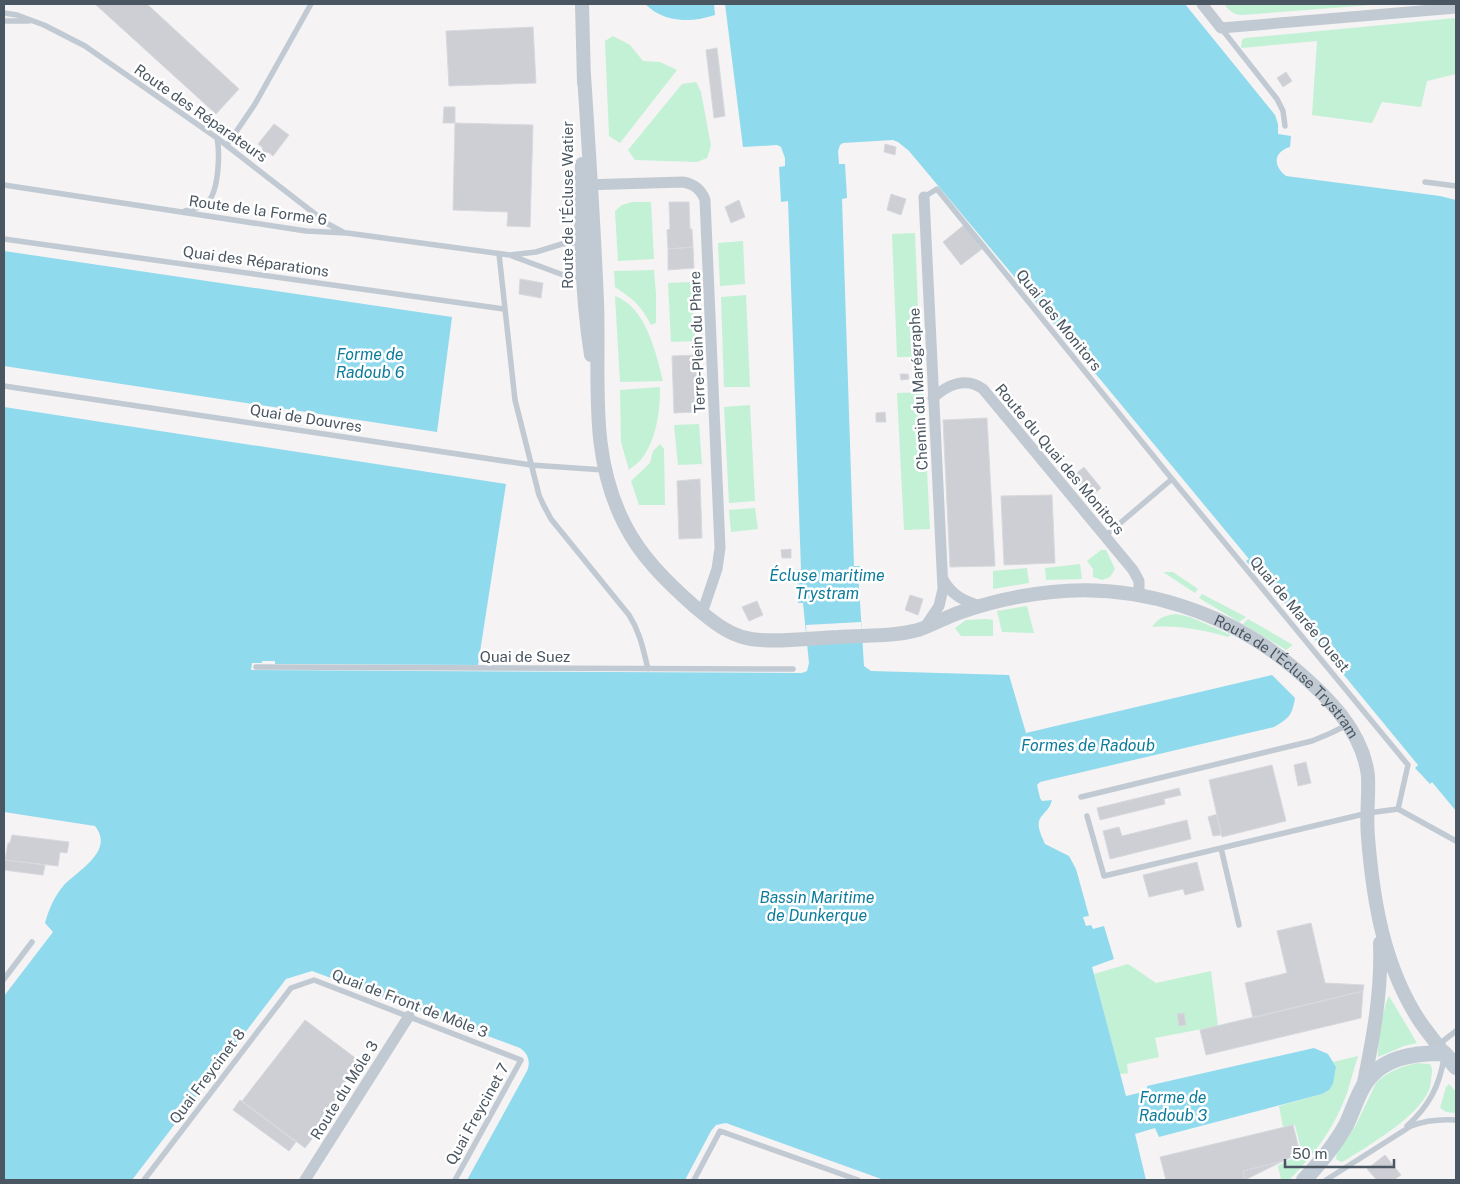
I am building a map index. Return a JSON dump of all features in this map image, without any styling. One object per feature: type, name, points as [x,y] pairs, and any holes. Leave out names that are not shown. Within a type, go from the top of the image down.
[{"type":"main road","name":"Route de l'Écluse Trystram","points":[[1441,1049],[1456,1067]]},
{"type":"main road","points":[[1304,1180],[1341,1133],[1363,1087],[1377,1069],[1388,1062],[1441,1049]]},
{"type":"street","name":"Route de l'Écluse Watier","points":[[582,4],[589,278],[585,311],[598,393],[600,441],[604,470],[617,509],[634,542],[662,576],[702,613],[725,630],[740,636],[766,640],[870,635]]},
{"type":"street","points":[[1202,4],[1221,28],[1456,8]]},
{"type":"street","name":"Terre-Plein du Phare","points":[[586,185],[682,182],[688,183],[700,190],[705,200],[720,548],[717,569],[702,613]]},
{"type":"street","name":"Chemin du Marégraphe","points":[[924,197],[943,580],[939,606],[924,628]]},
{"type":"street","name":"Route du Quai des Monitors","points":[[933,398],[946,387],[958,383],[976,384],[983,389],[1136,576],[1140,586],[1139,595]]},
{"type":"street","points":[[943,580],[959,598],[980,606]]},
{"type":"street","name":"Route de l'Écluse Trystram","points":[[870,635],[908,632],[924,628],[980,606],[1022,596],[1057,591],[1102,591],[1139,595],[1203,613],[1260,643],[1283,659],[1310,682],[1334,707],[1347,724],[1361,748],[1367,766],[1368,837],[1380,922],[1390,960],[1402,989],[1420,1022],[1441,1049]]},
{"type":"street","points":[[1363,1087],[1373,1039],[1380,988],[1380,922]]},
{"type":"street","name":"Route du Môle 3","points":[[305,1180],[409,1016]]},
{"type":"lane","points":[[227,146],[255,104],[311,4]]},
{"type":"lane","name":"Route des Réparateurs","points":[[4,13],[17,15],[36,22],[62,33],[85,46],[217,138],[328,224],[347,234]]},
{"type":"lane","points":[[4,21],[36,22]]},
{"type":"lane","points":[[1221,28],[1277,99],[1283,111],[1286,126]]},
{"type":"lane","points":[[180,212],[204,205],[211,198],[214,192],[219,159],[217,138]]},
{"type":"lane","points":[[1425,182],[1456,186]]},
{"type":"lane","name":"Route de la Forme 6","points":[[4,185],[306,231],[347,234],[499,254],[510,255],[536,252],[562,244],[588,242]]},
{"type":"lane","name":"Quai des Monitors","points":[[924,197],[937,189],[1172,479]]},
{"type":"lane","name":"Quai des Réparations","points":[[4,238],[504,309]]},
{"type":"lane","points":[[499,254],[515,400],[539,495],[547,512],[629,614],[642,642],[648,669]]},
{"type":"lane","name":"Route de la Forme 6","points":[[510,255],[562,275],[589,278]]},
{"type":"lane","name":"Quai de Douvres","points":[[4,386],[531,465],[604,470]]},
{"type":"lane","points":[[1105,536],[1172,479]]},
{"type":"lane","name":"Quai de Marée Ouest","points":[[1172,479],[1408,765],[1398,809]]},
{"type":"lane","name":"Quai de Suez","points":[[256,667],[793,669]]},
{"type":"lane","points":[[1081,797],[1312,741],[1331,734],[1347,724]]},
{"type":"lane","points":[[1087,816],[1104,876],[1368,813],[1398,809],[1456,841]]},
{"type":"lane","points":[[1221,848],[1239,925]]},
{"type":"lane","points":[[4,979],[32,942]]},
{"type":"lane","name":"Quai de Front de Môle 3","points":[[290,988],[314,980],[521,1060]]},
{"type":"lane","name":"Quai Freycinet 8","points":[[144,1180],[290,988]]},
{"type":"lane","points":[[1402,1131],[1423,1110],[1434,1094],[1440,1076],[1441,1049],[1456,1032]]},
{"type":"lane","name":"Quai Freycinet 7","points":[[455,1180],[521,1060]]},
{"type":"lane","points":[[1326,1180],[1411,1126],[1439,1119],[1456,1120]]},
{"type":"lane","points":[[694,1180],[720,1131],[858,1180]]},
{"type":"green space","points":[[1224,4],[1384,4],[1239,15]]},
{"type":"green space","points":[[1456,18],[1456,74],[1427,81],[1421,107],[1382,102],[1372,123],[1312,115],[1317,41],[1241,48],[1242,40],[1245,38]]},
{"type":"green space","points":[[613,36],[630,45],[643,61],[660,62],[677,70],[620,143],[609,136],[605,41]]},
{"type":"green space","points":[[696,82],[701,92],[711,146],[707,158],[697,162],[635,160],[628,150],[682,84]]},
{"type":"green space","points":[[632,202],[651,202],[654,259],[618,261],[615,211],[622,205]]},
{"type":"green space","points":[[915,233],[920,357],[897,357],[892,234]]},
{"type":"green space","points":[[743,241],[745,284],[720,286],[718,243]]},
{"type":"green space","points":[[654,270],[656,323],[651,325],[636,303],[615,287],[614,271]]},
{"type":"green space","points":[[692,282],[695,341],[671,342],[668,283]]},
{"type":"green space","points":[[746,295],[750,387],[724,387],[721,297]]},
{"type":"green space","points":[[615,296],[635,310],[642,320],[653,345],[663,381],[620,382]]},
{"type":"green space","points":[[660,387],[658,414],[652,441],[642,459],[629,470],[621,442],[620,390]]},
{"type":"green space","points":[[923,392],[930,529],[904,530],[897,393]]},
{"type":"green space","points":[[750,405],[755,501],[729,503],[724,407]]},
{"type":"green space","points":[[699,424],[702,464],[678,465],[674,425]]},
{"type":"green space","points":[[660,444],[664,449],[665,505],[639,505],[631,481],[650,463],[653,451]]},
{"type":"green space","points":[[755,508],[758,529],[731,532],[729,510]]},
{"type":"green space","points":[[1101,550],[1106,550],[1115,569],[1110,577],[1102,580],[1093,577],[1093,569],[1087,561]]},
{"type":"green space","points":[[1080,564],[1082,579],[1046,580],[1045,568]]},
{"type":"green space","points":[[1027,568],[1029,583],[993,589],[993,571]]},
{"type":"green space","points":[[1163,572],[1173,572],[1198,589],[1195,593]]},
{"type":"green space","points":[[1202,594],[1246,617],[1239,622],[1199,598]]},
{"type":"green space","points":[[1027,606],[1034,633],[1002,632],[997,611]]},
{"type":"green space","points":[[1176,614],[1190,617],[1231,635],[1228,637],[1181,627],[1152,627],[1162,617]]},
{"type":"green space","points":[[1248,619],[1293,645],[1286,650],[1243,624]]},
{"type":"green space","points":[[966,620],[993,620],[993,636],[961,636],[955,628]]},
{"type":"green space","points":[[1128,964],[1156,983],[1211,971],[1218,1026],[1155,1038],[1159,1057],[1127,1064],[1128,1073],[1120,1074],[1094,974]]},
{"type":"green space","points":[[1389,996],[1417,1043],[1404,1046],[1378,1057],[1381,1026]]},
{"type":"green space","points":[[1358,1056],[1347,1093],[1330,1129],[1289,1180],[1281,1180],[1278,1166],[1302,1153],[1295,1125],[1283,1127],[1279,1106],[1322,1094],[1329,1090],[1333,1084],[1336,1067],[1333,1062]]},
{"type":"green space","points":[[1418,1063],[1430,1064],[1432,1069],[1429,1089],[1423,1100],[1404,1120],[1379,1139],[1344,1161],[1341,1162],[1336,1159],[1337,1153],[1356,1125],[1376,1083],[1385,1075],[1395,1070]]},
{"type":"green space","points":[[1449,1084],[1456,1092],[1456,1113],[1446,1112],[1440,1108],[1446,1087]]},
{"type":"water","points":[[645,4],[714,4],[715,15],[701,19],[679,20],[657,13]]},
{"type":"water","name":"Bassin Maritime de Dunkerque","points":[[725,4],[1185,4],[1275,115],[1278,124],[1278,134],[1291,136],[1290,147],[1280,152],[1277,160],[1279,168],[1286,176],[1440,196],[1456,200],[1456,811],[1432,782],[1430,784],[1415,768],[1418,765],[1260,573],[1257,575],[1246,561],[1249,559],[909,151],[893,140],[843,143],[838,151],[839,164],[845,164],[847,198],[842,199],[854,566],[860,566],[860,570],[858,570],[864,666],[871,671],[1009,675],[1026,733],[1272,675],[1295,698],[1291,713],[1279,724],[1274,727],[1040,782],[1037,785],[1042,801],[1052,800],[1049,808],[1039,820],[1039,827],[1045,844],[1069,856],[1076,869],[1089,916],[1083,917],[1086,926],[1091,925],[1093,929],[1104,926],[1114,959],[1092,967],[1126,1096],[1147,1091],[1147,1086],[1314,1048],[1328,1054],[1336,1067],[1333,1084],[1329,1090],[1322,1094],[1159,1137],[1155,1128],[1135,1134],[1146,1180],[884,1180],[726,1123],[716,1125],[711,1131],[685,1180],[467,1180],[527,1071],[529,1061],[525,1052],[520,1048],[312,971],[286,979],[132,1180],[4,1180],[4,996],[53,932],[45,923],[57,894],[92,859],[98,852],[101,844],[100,835],[95,826],[4,812],[4,407],[506,484],[478,665],[275,664],[275,661],[262,661],[262,663],[252,663],[251,670],[802,673],[807,671],[809,663],[803,603],[798,603],[797,573],[795,573],[795,570],[801,569],[788,201],[781,202],[779,167],[785,166],[785,158],[781,147],[777,145],[743,147]]},
{"type":"water","name":"Forme de Radoub 6","points":[[4,251],[452,317],[437,432],[4,366]]},
{"type":"pier","points":[[861,622],[863,641],[807,644],[806,625]]},
{"type":"building","points":[[95,4],[147,4],[239,89],[216,114]]},
{"type":"building","points":[[533,27],[536,83],[449,86],[446,31]]},
{"type":"building","points":[[717,48],[725,116],[714,118],[706,50]]},
{"type":"building","points":[[1286,72],[1292,81],[1283,87],[1277,78]]},
{"type":"building","points":[[444,107],[455,107],[455,123],[443,123]]},
{"type":"building","points":[[455,123],[533,125],[530,227],[507,226],[508,212],[453,210]]},
{"type":"building","points":[[274,124],[289,135],[273,156],[268,152],[265,155],[260,152],[263,148],[258,144]]},
{"type":"building","points":[[885,144],[896,147],[895,155],[884,152]]},
{"type":"building","points":[[891,194],[906,199],[901,215],[887,210]]},
{"type":"building","points":[[739,200],[745,217],[731,223],[725,207]]},
{"type":"building","points":[[669,202],[689,202],[693,247],[668,249],[667,230],[670,229]]},
{"type":"building","points":[[964,225],[982,249],[961,265],[943,242]]},
{"type":"building","points":[[693,247],[694,268],[668,270],[668,249]]},
{"type":"building","points":[[520,279],[543,283],[541,298],[519,294]]},
{"type":"building","points":[[696,355],[698,412],[674,413],[672,356]]},
{"type":"building","points":[[900,374],[908,374],[909,379],[901,380]]},
{"type":"building","points":[[885,412],[886,422],[876,422],[876,413]]},
{"type":"building","points":[[987,418],[995,566],[950,567],[943,420]]},
{"type":"building","points":[[1084,467],[1101,488],[1089,498],[1073,476]]},
{"type":"building","points":[[700,479],[702,538],[679,539],[677,481]]},
{"type":"building","points":[[1052,495],[1055,563],[1004,565],[1001,496]]},
{"type":"building","points":[[791,549],[791,558],[782,558],[781,550]]},
{"type":"building","points":[[910,595],[923,599],[918,615],[905,610]]},
{"type":"building","points":[[757,601],[763,615],[749,621],[742,607]]},
{"type":"building","points":[[1306,762],[1311,783],[1298,786],[1294,765]]},
{"type":"building","points":[[1272,765],[1286,821],[1222,837],[1209,780]]},
{"type":"building","points":[[1179,788],[1181,795],[1164,799],[1165,804],[1100,820],[1097,808]]},
{"type":"building","points":[[1217,814],[1221,835],[1213,836],[1208,817]]},
{"type":"building","points":[[1187,820],[1191,839],[1110,859],[1103,831],[1119,827],[1122,836]]},
{"type":"building","points":[[12,835],[69,842],[67,853],[60,852],[58,866],[5,860],[8,843],[10,843]]},
{"type":"building","points":[[4,860],[45,865],[43,875],[4,870]]},
{"type":"building","points":[[1197,862],[1204,890],[1185,895],[1183,889],[1149,897],[1143,875]]},
{"type":"building","points":[[1311,923],[1325,983],[1364,985],[1363,991],[1253,1018],[1245,983],[1287,973],[1277,931]]},
{"type":"building","points":[[1363,991],[1361,1018],[1206,1055],[1200,1030]]},
{"type":"building","points":[[1184,1013],[1186,1025],[1179,1026],[1177,1014]]},
{"type":"building","points":[[305,1020],[358,1060],[322,1122],[324,1123],[305,1148],[242,1101]]},
{"type":"building","points":[[240,1100],[296,1142],[289,1151],[233,1110]]},
{"type":"building","points":[[1293,1125],[1300,1153],[1283,1161],[1243,1171],[1245,1180],[1166,1180],[1160,1157]]},
{"type":"building","points":[[1385,1155],[1401,1175],[1394,1180],[1377,1180],[1367,1169]]},
{"type":"building","points":[[1283,1161],[1245,1180],[1243,1171]]},
{"type":"water label","name":"Écluse maritime Trystram","points":[[827,584]]},
{"type":"water label","name":"Formes de Radoub","points":[[1088,745]]},
{"type":"water label","name":"Forme de Radoub 3","points":[[1173,1106]]}]
